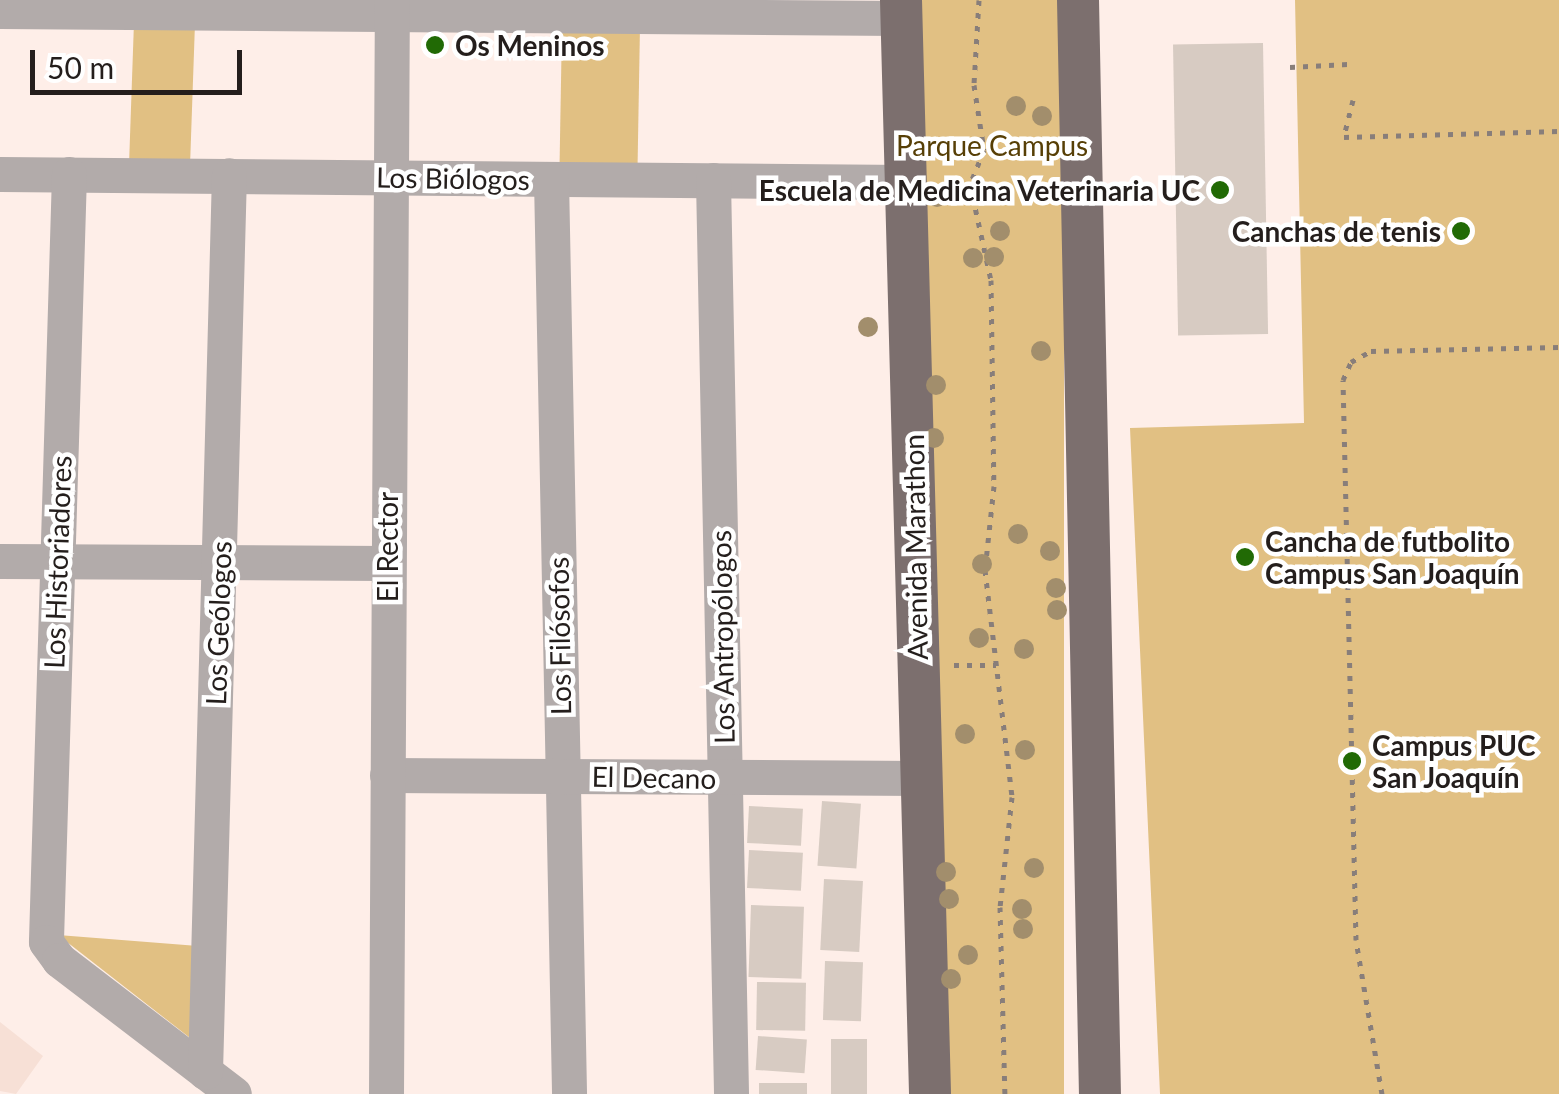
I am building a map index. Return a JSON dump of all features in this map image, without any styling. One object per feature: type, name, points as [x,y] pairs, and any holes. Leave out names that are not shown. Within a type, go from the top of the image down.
[{"type":"main road","points":[[1078,0],[1100,1094]]},
{"type":"main road","name":"Avenida Marathon","points":[[901,9],[930,1094]]},
{"type":"street","points":[[0,11],[392,6],[901,9]]},
{"type":"street","name":"El Rector","points":[[386,1094],[392,6]]},
{"type":"street","name":"Los Biólogos","points":[[0,174],[906,182]]},
{"type":"street","name":"Los Historiadores","points":[[69,174],[49,949],[205,1072]]},
{"type":"street","name":"Los Geólogos","points":[[205,1072],[229,175]]},
{"type":"street","name":"Los Filósofos","points":[[551,179],[569,1094]]},
{"type":"street","name":"Los Antropólogos","points":[[713,180],[731,1094]]},
{"type":"street","points":[[0,561],[386,564]]},
{"type":"street","name":"El Decano","points":[[387,775],[921,778]]},
{"type":"street","points":[[205,1072],[234,1094]]},
{"type":"path","points":[[978,0],[974,85],[984,150],[970,184],[990,280],[994,486],[985,570],[1012,797],[1000,908],[1005,1094]]},
{"type":"path","points":[[1290,66],[1348,64]]},
{"type":"path","points":[[1352,100],[1344,137],[1559,131]]},
{"type":"path","points":[[1382,1094],[1356,940],[1344,380],[1351,362],[1371,351],[1559,347]]},
{"type":"path","points":[[948,666],[996,665]]},
{"type":"shaded area","points":[[0,1022],[43,1056],[16,1094],[0,1091]]},
{"type":"green space","name":"Parque Campus","points":[[916,0],[1064,0],[1064,1094],[916,1094]]},
{"type":"green space","name":"Campus PUC San Joaquín","points":[[1295,0],[1559,0],[1559,1094],[1160,1094],[1130,428],[1304,423]]},
{"type":"green space","points":[[134,22],[195,24],[190,164],[129,162]]},
{"type":"green space","points":[[562,25],[640,26],[638,164],[560,163]]},
{"type":"green space","points":[[58,935],[198,946],[194,1041]]},
{"type":"building","name":"Escuela de Medicina Veterinaria UC","points":[[1263,43],[1268,334],[1178,336],[1173,45]]},
{"type":"building","points":[[822,801],[861,804],[856,869],[817,866]]},
{"type":"building","points":[[749,806],[803,809],[801,846],[747,843]]},
{"type":"building","points":[[749,850],[803,853],[801,891],[747,888]]},
{"type":"building","points":[[824,879],[863,881],[859,952],[820,950]]},
{"type":"building","points":[[751,905],[804,907],[801,979],[748,977]]},
{"type":"building","points":[[825,961],[863,962],[861,1021],[823,1020]]},
{"type":"building","points":[[757,982],[806,983],[805,1031],[756,1030]]},
{"type":"building","points":[[758,1036],[807,1039],[805,1073],[756,1070]]},
{"type":"building","points":[[831,1039],[867,1039],[867,1094],[831,1094]]},
{"type":"building","points":[[759,1083],[807,1083],[807,1094],[759,1094]]},
{"type":"place","name":"Os Meninos","points":[[435,45]]},
{"type":"place","name":"Escuela de Medicina Veterinaria UC","points":[[1220,190]]},
{"type":"place","name":"Canchas de tenis","points":[[1461,231]]},
{"type":"place","name":"Cancha de futbolito Campus San Joaquín","points":[[1245,557]]},
{"type":"place","name":"Campus PUC San Joaquín","points":[[1352,761]]}]
